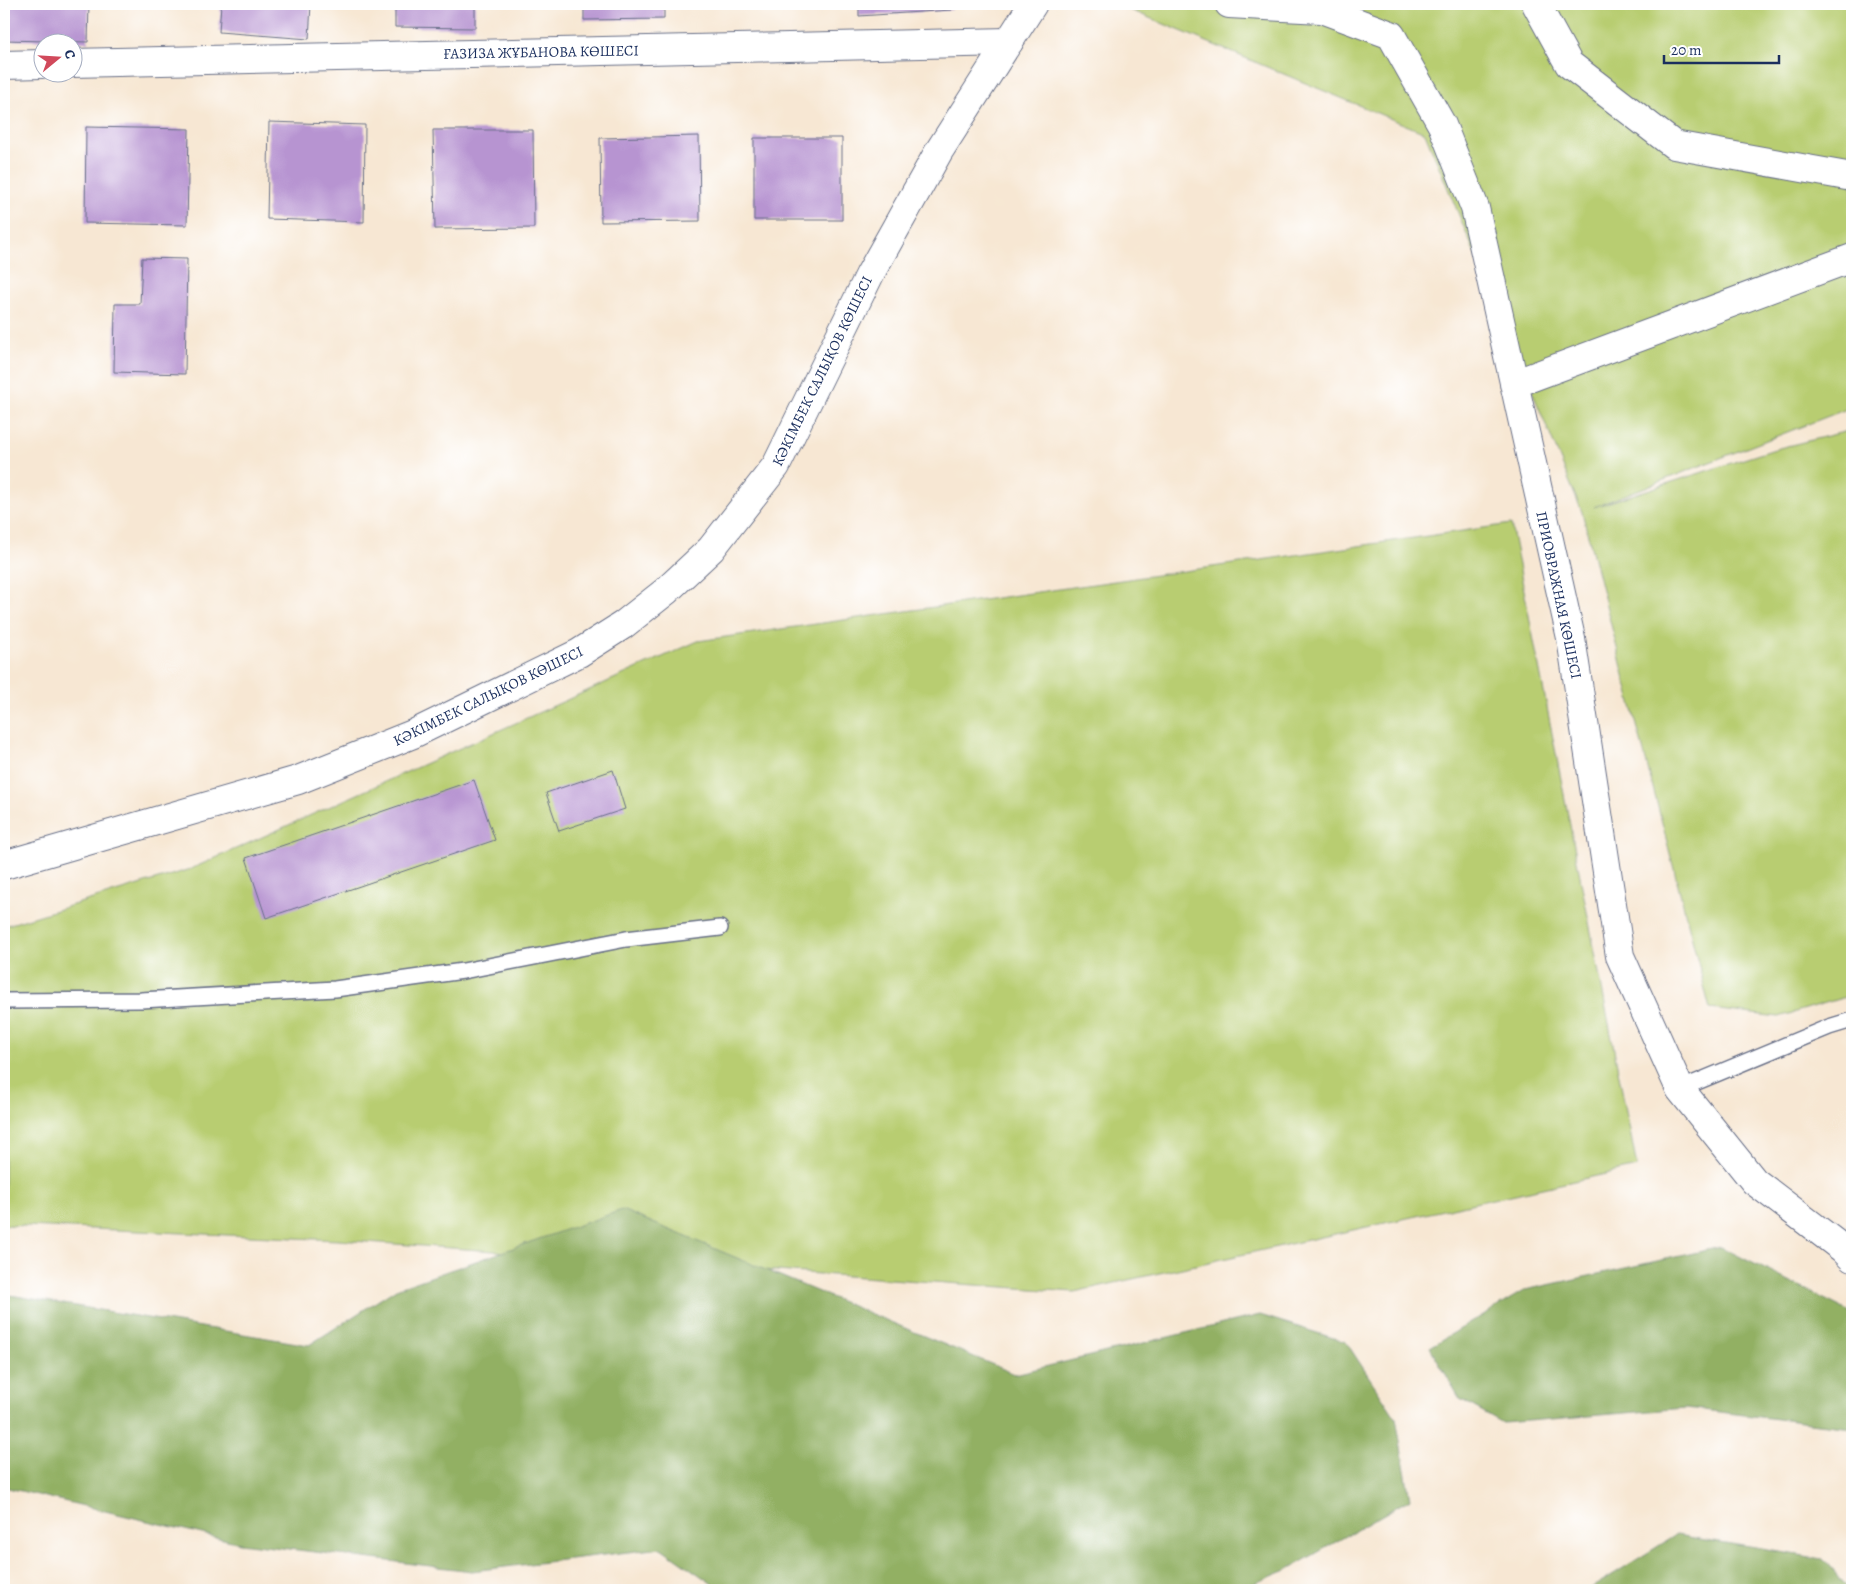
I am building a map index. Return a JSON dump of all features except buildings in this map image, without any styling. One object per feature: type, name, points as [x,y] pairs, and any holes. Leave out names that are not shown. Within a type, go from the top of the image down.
[{"type":"street","name":"КӘКІМБЕК САЛЫҚОВ КӨШЕСІ","points":[[4,865],[298,780],[413,734],[579,653],[623,625],[666,591],[711,549],[776,466],[870,274],[940,151],[1033,4]]},
{"type":"street","name":"ПРИОВРАЖНАЯ КӨШЕСІ","points":[[1229,4],[1321,9],[1391,35],[1442,126],[1475,208],[1571,638],[1620,956],[1680,1089],[1754,1182],[1843,1249],[1852,1258]]},
{"type":"street","points":[[1536,4],[1570,64],[1674,144],[1852,177]]},
{"type":"street","name":"ҒАЗИЗА ЖҰБАНОВА КӨШЕСІ","points":[[82,63],[1009,42]]},
{"type":"street","points":[[4,65],[32,64]]},
{"type":"street","points":[[1514,384],[1852,258]]},
{"type":"lane","points":[[4,1002],[141,1000],[335,989],[463,971],[626,940],[720,928]]},
{"type":"lane","points":[[1680,1089],[1829,1027],[1852,1020]]},
{"type":"green space","points":[[1116,4],[1852,4],[1852,407],[1594,507],[1775,449],[1852,430],[1852,995],[1779,1017],[1710,1009],[1582,512],[1425,133]]},
{"type":"green space","points":[[1511,524],[1637,1167],[1074,1292],[338,1240],[4,1225],[4,926],[191,869],[698,641]]},
{"type":"green space","points":[[622,1210],[1015,1374],[1260,1315],[1346,1342],[1396,1418],[1410,1499],[1289,1569],[1238,1590],[721,1590],[661,1548],[472,1571],[240,1543],[4,1487],[4,1294],[309,1345],[396,1289]]},
{"type":"green space","points":[[1721,1247],[1852,1313],[1852,1428],[1686,1408],[1503,1423],[1460,1399],[1430,1347],[1525,1290]]},
{"type":"green space","points":[[1676,1535],[1823,1559],[1850,1590],[1588,1590]]}]
